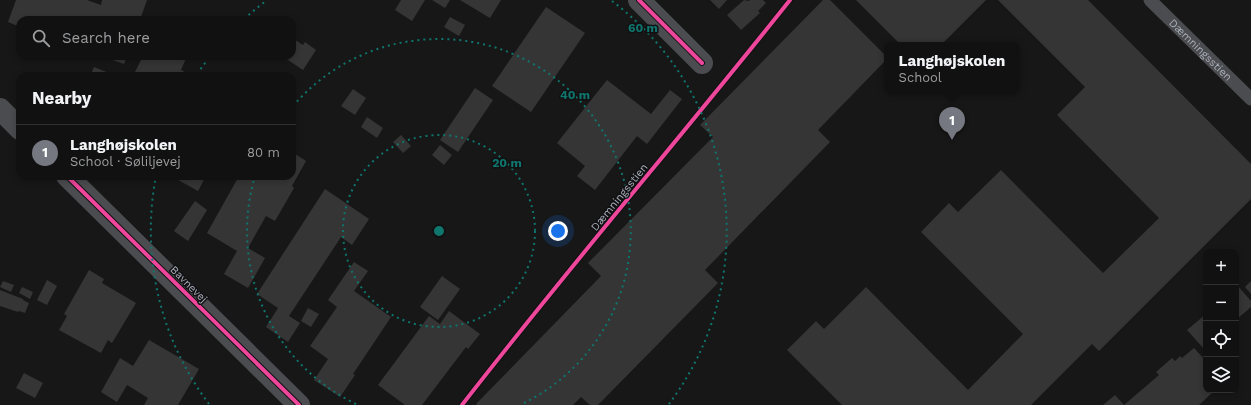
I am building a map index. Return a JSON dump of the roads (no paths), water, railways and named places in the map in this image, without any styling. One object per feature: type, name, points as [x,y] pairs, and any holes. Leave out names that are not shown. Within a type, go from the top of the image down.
[{"type":"street","points":[[639,0],[702,63]]},
{"type":"street","points":[[0,109],[16,125]]},
{"type":"street","name":"Bavnevej","points":[[71,180],[299,405]]},
{"type":"lane","name":"Dæmningsstien","points":[[1150,0],[1251,98]]},
{"type":"place","name":"Langhøjskolen","points":[[952,140]]}]
